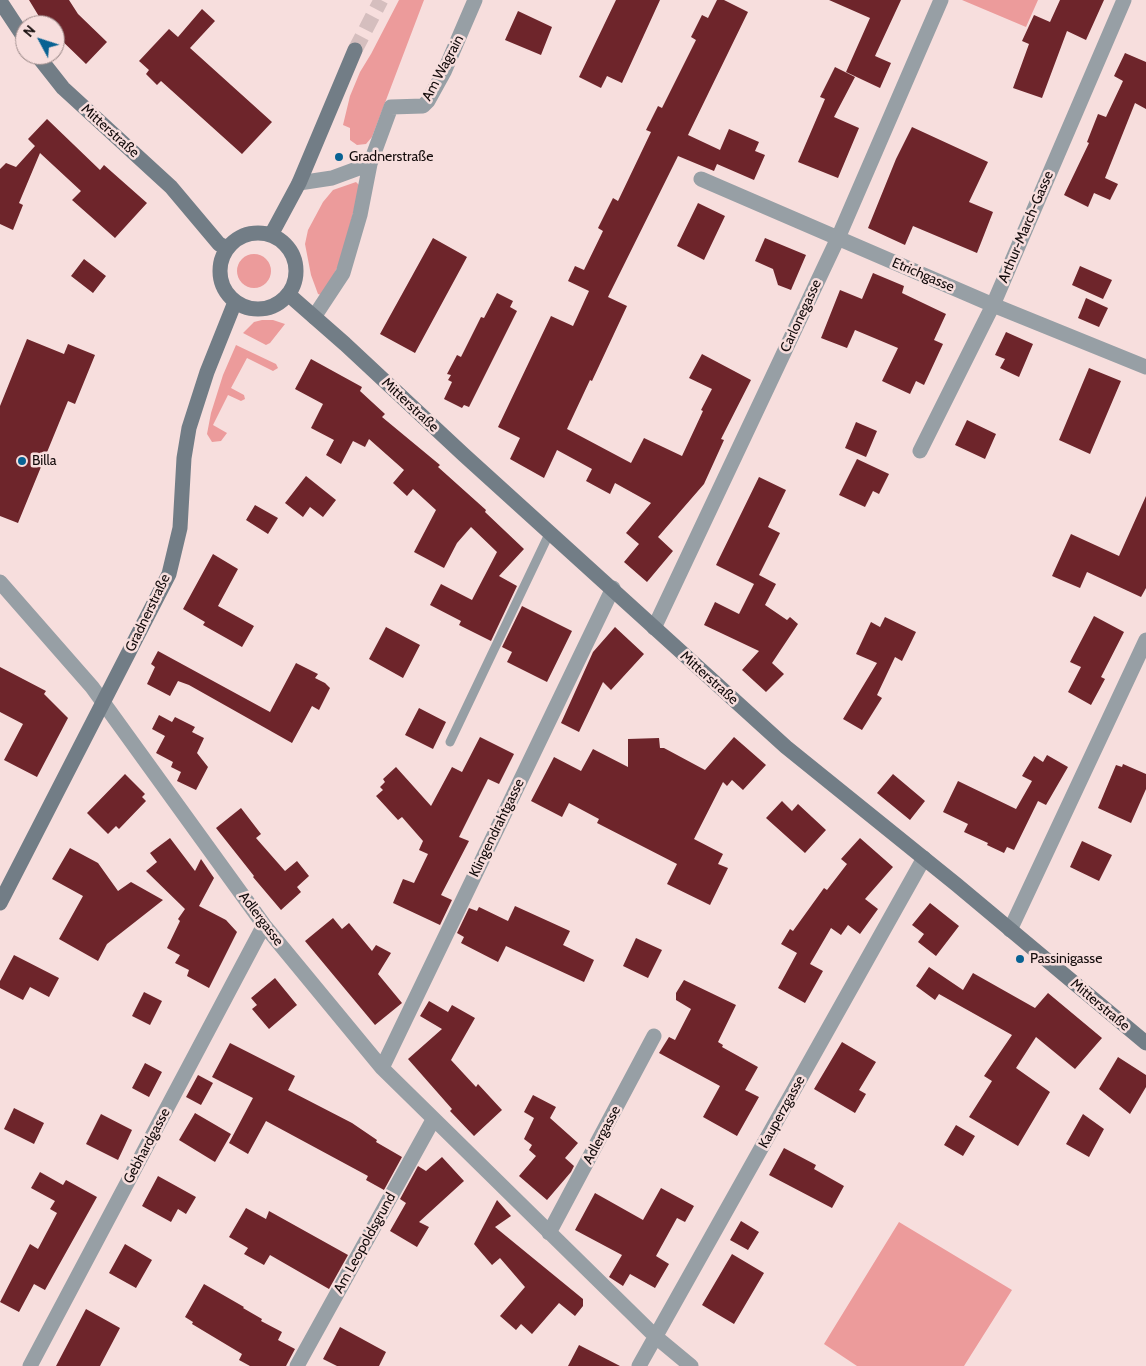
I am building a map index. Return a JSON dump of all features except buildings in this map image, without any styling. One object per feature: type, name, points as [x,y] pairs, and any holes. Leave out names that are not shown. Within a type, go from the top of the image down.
[{"type":"main road","points":[[0,1],[15,24]]},
{"type":"main road","points":[[271,235],[299,183],[355,50]]},
{"type":"main road","name":"Mitterstraße","points":[[45,65],[63,88],[171,187],[219,244],[227,248]]},
{"type":"main road","points":[[250,232],[271,235],[290,248],[296,270],[294,282],[288,294],[272,307],[262,310],[253,309],[235,302],[223,286],[219,266],[227,248],[235,239],[250,232]]},
{"type":"main road","name":"Mitterstraße","points":[[288,294],[786,747],[924,858],[1146,1043]]},
{"type":"main road","name":"Gradnerstraße","points":[[0,904],[169,574],[180,528],[184,458],[189,428],[207,372],[235,302]]},
{"type":"street","name":"Am Wagrain","points":[[314,316],[343,273],[360,215],[370,164],[391,107],[423,106],[428,101],[444,72],[475,0]]},
{"type":"street","name":"Carlonegasse","points":[[654,628],[838,238],[941,0]]},
{"type":"street","name":"Arthur-March-Gasse","points":[[920,451],[993,304],[1124,0]]},
{"type":"street","points":[[299,183],[332,178],[370,164]]},
{"type":"street","name":"Etrichgasse","points":[[701,179],[993,304],[1146,367]]},
{"type":"street","name":"Adlergasse","points":[[0,582],[104,702],[264,925],[382,1068],[656,1337],[691,1366]]},
{"type":"street","name":"Klingendrahtgasse","points":[[382,1068],[613,588]]},
{"type":"street","points":[[1010,930],[1146,640]]},
{"type":"street","name":"Kauperzgasse","points":[[639,1366],[924,858]]},
{"type":"street","name":"Gebhardgasse","points":[[30,1366],[264,925]]},
{"type":"street","name":"Adlergasse","points":[[549,1233],[654,1036]]},
{"type":"street","name":"Am Leopoldsgrund","points":[[297,1366],[433,1120]]},
{"type":"lane","points":[[450,742],[550,532]]},
{"type":"shaded area","points":[[399,0],[424,0],[372,137],[366,144],[357,145],[350,140],[350,128],[343,125],[350,96],[360,72]]},
{"type":"shaded area","points":[[962,0],[1038,0],[1026,27]]},
{"type":"shaded area","points":[[356,182],[360,186],[341,260],[321,295],[318,294],[311,275],[305,244],[308,230],[323,202],[333,190]]},
{"type":"shaded area","points":[[254,254],[261,255],[266,259],[270,264],[270,278],[266,283],[261,287],[254,288],[247,287],[242,283],[238,278],[237,271],[238,264],[242,259],[247,255]]},
{"type":"shaded area","points":[[273,320],[285,324],[270,343],[266,345],[243,333],[254,322]]},
{"type":"shaded area","points":[[236,345],[276,364],[278,368],[273,371],[247,358],[231,388],[244,395],[245,399],[241,401],[228,395],[213,425],[227,433],[221,441],[212,442],[207,434],[211,413],[223,375]]},
{"type":"shaded area","points":[[899,1222],[1012,1290],[964,1366],[857,1366],[824,1344]]},
{"type":"tunnel","points":[[355,50],[381,0]]},
{"type":"place","name":"Gradnerstraße","points":[[339,157]]},
{"type":"place","name":"Billa","points":[[22,461]]},
{"type":"place","name":"Passinigasse","points":[[1020,959]]}]
